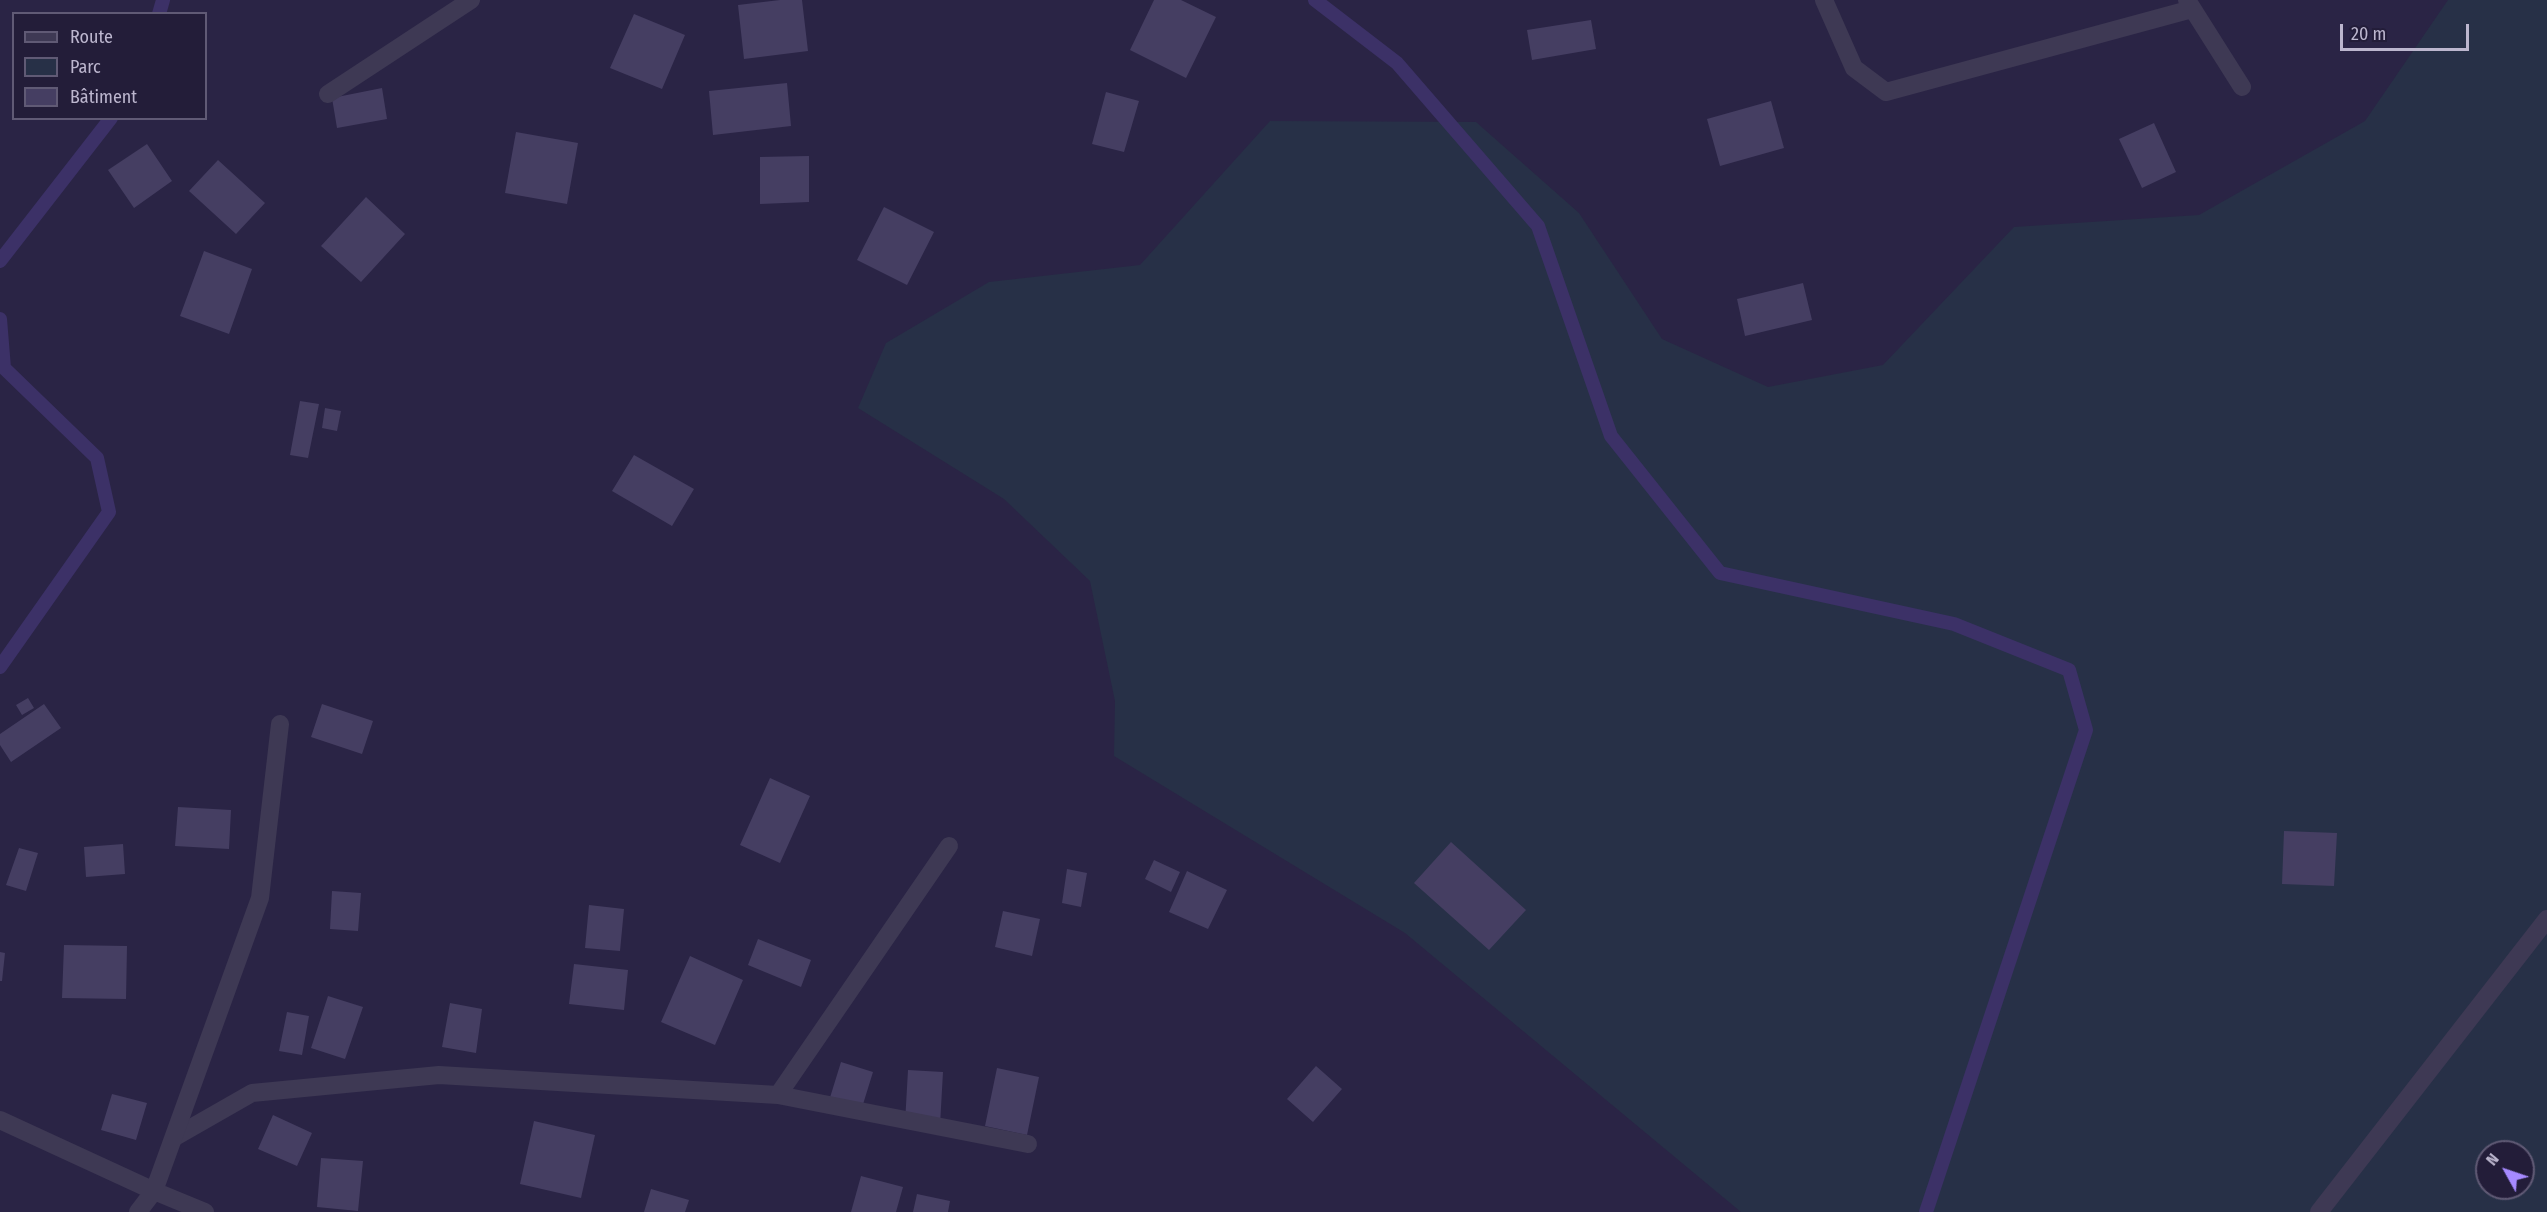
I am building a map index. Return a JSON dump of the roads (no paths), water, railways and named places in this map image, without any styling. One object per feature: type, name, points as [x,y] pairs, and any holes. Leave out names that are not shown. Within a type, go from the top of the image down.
[{"type":"street","points":[[328,94],[471,0]]},
{"type":"street","points":[[1824,0],[1854,68],[1886,92],[2190,5],[2242,87]]},
{"type":"street","points":[[138,1212],[154,1191],[175,1137],[260,898],[280,724]]},
{"type":"street","points":[[778,1095],[950,846]]},
{"type":"street","points":[[2319,1212],[2547,919]]},
{"type":"street","points":[[175,1137],[252,1093],[439,1075],[778,1095],[1028,1144]]},
{"type":"street","points":[[0,1120],[205,1212]]},
{"type":"waterway","points":[[160,12],[163,0]]},
{"type":"waterway","points":[[1315,0],[1397,63],[1538,226],[1611,436],[1720,573],[1954,624],[2069,670],[2086,730],[1926,1212]]},
{"type":"waterway","points":[[0,261],[109,120]]},
{"type":"waterway","points":[[0,319],[4,368],[97,458],[109,512],[0,667]]}]
